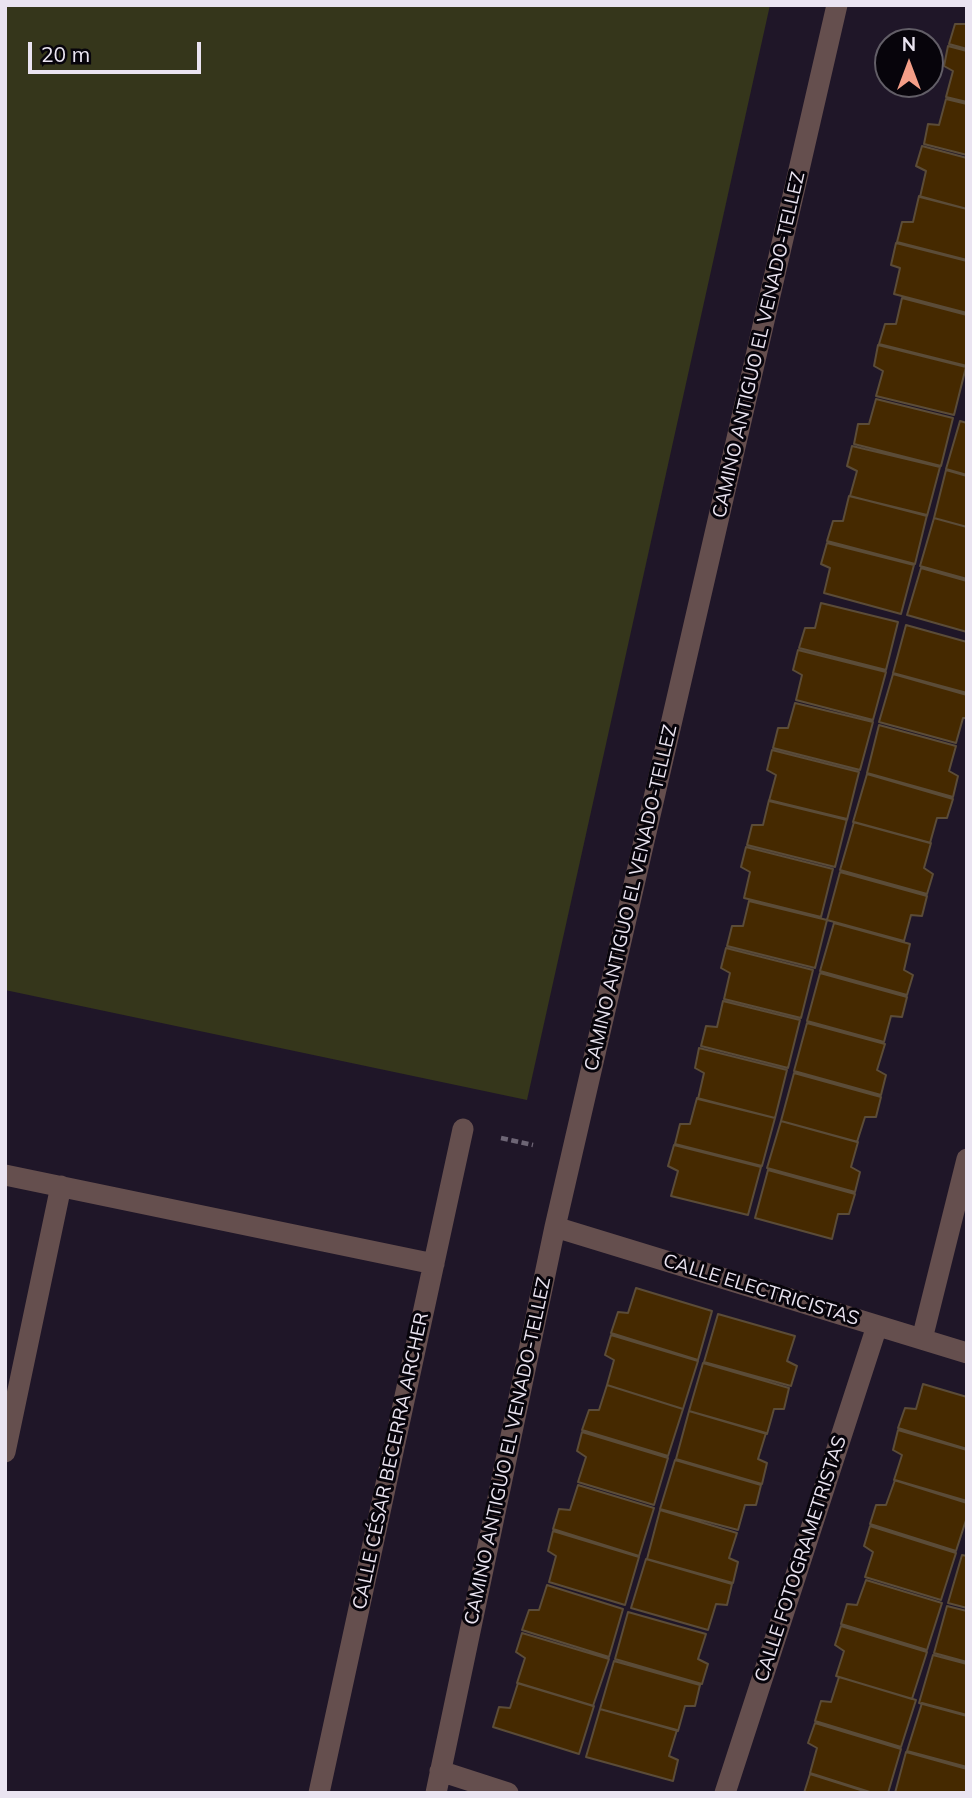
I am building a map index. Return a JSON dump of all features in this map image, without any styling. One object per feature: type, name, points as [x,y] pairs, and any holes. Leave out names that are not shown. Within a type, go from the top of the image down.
[{"type":"street","name":"CAMINO ANTIGUO EL VENADO-TELLEZ","points":[[436,1793],[555,1227],[837,5]]},
{"type":"street","name":"CALLE CÉSAR BECERRA ARCHER","points":[[319,1793],[463,1129]]},
{"type":"street","points":[[922,1339],[967,1159]]},
{"type":"street","points":[[5,1175],[434,1264]]},
{"type":"street","points":[[5,1451],[61,1186]]},
{"type":"street","name":"CALLE ELECTRICISTAS","points":[[555,1227],[967,1353]]},
{"type":"street","name":"CALLE FOTOGRAMETRISTAS","points":[[725,1793],[877,1326]]},
{"type":"street","points":[[440,1771],[508,1793]]},
{"type":"path","points":[[463,1129],[572,1153]]},
{"type":"green space","points":[[5,5],[770,5],[527,1100],[5,990]]},
{"type":"building","points":[[967,19],[967,49],[949,44],[955,24],[966,24]]},
{"type":"building","points":[[948,46],[967,51],[967,102],[946,97],[953,71],[944,66]]},
{"type":"building","points":[[946,99],[967,104],[967,155],[924,144],[928,124],[939,125]]},
{"type":"building","points":[[922,146],[967,158],[967,209],[920,197],[926,171],[916,166]]},
{"type":"building","points":[[919,196],[967,209],[967,260],[897,242],[902,222],[913,222]]},
{"type":"building","points":[[896,243],[967,261],[967,313],[894,294],[900,268],[891,265]]},
{"type":"building","points":[[902,298],[967,315],[967,366],[879,344],[885,324],[896,324]]},
{"type":"building","points":[[878,345],[966,367],[954,415],[876,396],[883,371],[874,366]]},
{"type":"building","points":[[876,399],[953,418],[941,466],[854,444],[858,424],[869,424]]},
{"type":"building","points":[[960,421],[967,423],[967,475],[946,469]]},
{"type":"building","points":[[852,446],[940,467],[927,516],[850,496],[857,471],[847,466]]},
{"type":"building","points":[[946,470],[967,476],[967,527],[934,518]]},
{"type":"building","points":[[849,496],[927,515],[915,564],[827,541],[833,521],[843,521]]},
{"type":"building","points":[[934,518],[967,527],[967,579],[920,566]]},
{"type":"building","points":[[827,543],[914,565],[901,614],[824,593],[830,568],[821,564]]},
{"type":"building","points":[[921,568],[967,581],[967,632],[907,615]]},
{"type":"building","points":[[821,603],[898,622],[886,670],[799,648],[805,628],[815,628]]},
{"type":"building","points":[[906,625],[967,642],[967,693],[893,673]]},
{"type":"building","points":[[798,650],[886,672],[873,720],[796,700],[802,675],[793,670]]},
{"type":"building","points":[[893,674],[967,695],[967,718],[963,718],[956,743],[879,722]]},
{"type":"building","points":[[795,703],[873,722],[860,770],[773,748],[778,728],[788,728]]},
{"type":"building","points":[[879,725],[956,746],[949,771],[958,776],[953,797],[867,773]]},
{"type":"building","points":[[772,750],[859,772],[847,820],[769,801],[776,775],[767,770]]},
{"type":"building","points":[[867,774],[953,799],[947,818],[937,818],[930,843],[853,822]]},
{"type":"building","points":[[769,800],[847,819],[835,867],[747,845],[752,825],[763,825]]},
{"type":"building","points":[[854,822],[931,843],[924,868],[933,874],[927,894],[840,870]]},
{"type":"building","points":[[746,847],[833,869],[821,917],[744,898],[750,872],[741,867]]},
{"type":"building","points":[[840,872],[927,896],[922,916],[911,915],[904,941],[827,920]]},
{"type":"building","points":[[749,901],[827,920],[815,968],[727,946],[732,926],[743,926]]},
{"type":"building","points":[[834,923],[910,944],[904,970],[913,975],[907,995],[820,971]]},
{"type":"building","points":[[726,948],[813,970],[801,1018],[724,999],[730,973],[721,968]]},
{"type":"building","points":[[820,973],[907,997],[902,1017],[891,1016],[884,1042],[807,1021]]},
{"type":"building","points":[[723,1001],[800,1020],[788,1068],[701,1046],[706,1026],[717,1027]]},
{"type":"building","points":[[807,1023],[885,1044],[877,1070],[886,1075],[881,1095],[794,1071]]},
{"type":"building","points":[[699,1048],[787,1070],[775,1118],[698,1099],[704,1073],[695,1068]]},
{"type":"building","points":[[794,1073],[881,1097],[876,1117],[865,1117],[857,1142],[781,1121]]},
{"type":"building","points":[[697,1098],[775,1118],[762,1166],[675,1144],[680,1124],[690,1124]]},
{"type":"building","points":[[781,1121],[858,1142],[851,1167],[860,1172],[855,1192],[767,1168]]},
{"type":"building","points":[[674,1145],[761,1167],[748,1215],[671,1196],[678,1171],[668,1166]]},
{"type":"building","points":[[768,1170],[855,1194],[849,1214],[838,1214],[832,1239],[755,1218]]},
{"type":"building","points":[[636,1288],[712,1311],[698,1360],[611,1333],[618,1312],[628,1313]]},
{"type":"building","points":[[718,1314],[795,1336],[787,1361],[797,1366],[791,1386],[704,1362]]},
{"type":"building","points":[[611,1335],[698,1361],[683,1409],[607,1385],[614,1360],[605,1355]]},
{"type":"building","points":[[703,1363],[789,1388],[784,1409],[774,1409],[767,1434],[689,1411]]},
{"type":"building","points":[[923,1384],[967,1397],[967,1449],[898,1428],[905,1408],[916,1409]]},
{"type":"building","points":[[607,1385],[683,1409],[668,1456],[582,1430],[589,1410],[599,1410]]},
{"type":"building","points":[[689,1411],[766,1433],[758,1459],[767,1463],[762,1484],[676,1459]]},
{"type":"building","points":[[898,1430],[967,1450],[967,1503],[894,1480],[902,1455],[893,1450]]},
{"type":"building","points":[[582,1432],[668,1458],[654,1505],[578,1482],[586,1457],[577,1451]]},
{"type":"building","points":[[675,1460],[761,1485],[756,1505],[745,1505],[738,1530],[660,1509]]},
{"type":"building","points":[[895,1480],[967,1501],[967,1517],[956,1551],[870,1524],[876,1505],[886,1505]]},
{"type":"building","points":[[578,1485],[654,1508],[639,1556],[553,1529],[559,1509],[570,1510]]},
{"type":"building","points":[[660,1510],[737,1533],[729,1558],[738,1562],[733,1583],[647,1559]]},
{"type":"building","points":[[870,1526],[956,1553],[941,1600],[865,1577],[873,1552],[864,1546]]},
{"type":"building","points":[[553,1531],[639,1557],[625,1605],[549,1582],[556,1556],[548,1551]]},
{"type":"building","points":[[962,1555],[967,1556],[967,1608],[948,1603]]},
{"type":"building","points":[[646,1559],[732,1584],[727,1605],[716,1604],[708,1630],[631,1608]]},
{"type":"building","points":[[866,1580],[942,1603],[927,1650],[841,1624],[847,1604],[857,1605]]},
{"type":"building","points":[[547,1585],[623,1609],[609,1657],[522,1630],[529,1610],[539,1610]]},
{"type":"building","points":[[947,1606],[967,1611],[967,1662],[934,1653]]},
{"type":"building","points":[[628,1612],[706,1634],[698,1659],[708,1664],[702,1684],[615,1659]]},
{"type":"building","points":[[841,1626],[927,1652],[912,1699],[836,1676],[844,1651],[835,1645]]},
{"type":"building","points":[[522,1633],[609,1659],[593,1706],[517,1683],[525,1658],[516,1652]]},
{"type":"building","points":[[933,1655],[967,1664],[967,1716],[919,1703]]},
{"type":"building","points":[[614,1661],[700,1685],[695,1706],[685,1706],[678,1731],[600,1709]]},
{"type":"building","points":[[839,1677],[916,1700],[901,1747],[815,1721],[821,1701],[831,1702]]},
{"type":"building","points":[[518,1683],[594,1706],[579,1754],[493,1727],[499,1707],[510,1708]]},
{"type":"building","points":[[922,1703],[967,1715],[967,1767],[907,1751]]},
{"type":"building","points":[[600,1709],[677,1730],[669,1756],[678,1760],[673,1781],[586,1757]]},
{"type":"building","points":[[815,1723],[901,1749],[888,1793],[873,1793],[810,1773],[817,1748],[808,1743]]},
{"type":"building","points":[[906,1752],[967,1769],[967,1793],[895,1793]]},
{"type":"building","points":[[810,1774],[870,1793],[804,1793]]}]
